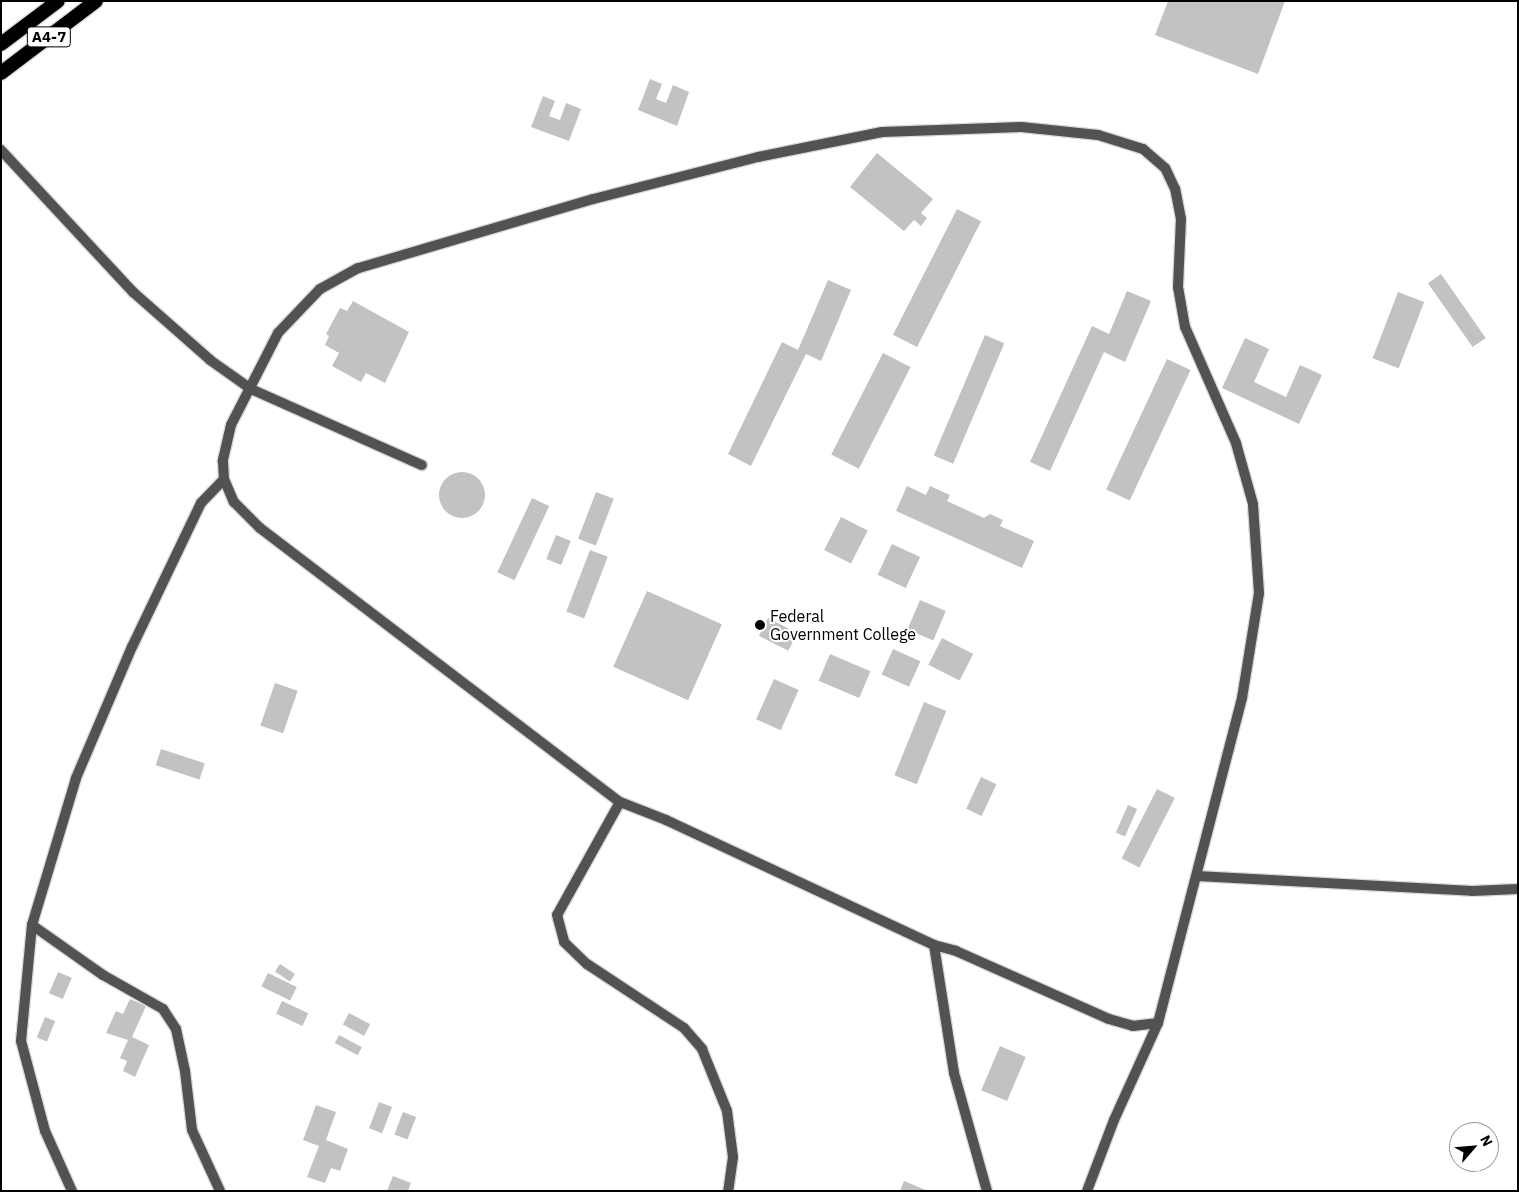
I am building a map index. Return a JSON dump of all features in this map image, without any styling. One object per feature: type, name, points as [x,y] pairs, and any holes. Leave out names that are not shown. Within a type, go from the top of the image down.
[{"type":"highway","name":"A4-7","points":[[1,44],[58,1]]},
{"type":"highway","name":"A4-7","points":[[1,73],[96,1]]},
{"type":"street","points":[[1087,1191],[1114,1120],[1158,1023],[1198,876],[1242,698],[1258,593],[1253,504],[1236,444],[1185,327],[1178,287],[1181,219],[1176,189],[1165,168],[1143,149],[1098,135],[1021,128],[882,132],[758,157],[593,199],[358,268],[343,276],[306,302],[278,333],[251,390],[231,425],[223,461],[224,479],[234,502],[260,528],[620,802],[666,820],[934,945],[956,951],[1110,1019],[1133,1026],[1158,1023]]},
{"type":"street","points":[[1,150],[133,292],[210,360],[251,390],[372,445],[422,464]]},
{"type":"street","points":[[72,1191],[46,1131],[20,1040],[32,925],[84,761],[132,647],[201,503],[224,479]]},
{"type":"street","points":[[620,802],[557,915],[564,942],[587,964],[684,1028],[702,1049],[727,1111],[733,1157],[728,1191]]},
{"type":"street","points":[[1198,876],[1472,891],[1518,889]]},
{"type":"street","points":[[32,925],[103,975],[162,1009],[176,1029],[186,1071],[192,1130],[220,1191]]},
{"type":"street","points":[[934,945],[954,1074],[987,1191]]},
{"type":"building","points":[[1168,1],[1285,1],[1258,74],[1155,35]]},
{"type":"building","points":[[650,79],[662,84],[656,99],[666,103],[673,85],[689,92],[677,126],[638,110]]},
{"type":"building","points":[[543,96],[555,101],[549,116],[560,120],[566,103],[581,109],[569,141],[531,127]]},
{"type":"building","points":[[877,153],[933,199],[921,213],[927,218],[921,226],[914,220],[904,231],[850,187]]},
{"type":"building","points":[[957,209],[981,221],[917,347],[893,335]]},
{"type":"building","points":[[1441,274],[1486,338],[1473,347],[1428,283]]},
{"type":"building","points":[[828,280],[851,290],[821,361],[806,354],[751,466],[728,454],[782,342],[798,350]]},
{"type":"building","points":[[1127,291],[1151,301],[1125,362],[1104,352],[1050,471],[1030,462],[1092,326],[1109,334]]},
{"type":"building","points":[[1398,292],[1424,302],[1399,368],[1373,358]]},
{"type":"building","points":[[353,301],[409,332],[385,383],[366,373],[361,382],[332,366],[339,353],[325,345],[329,336],[326,334],[340,308],[347,311]]},
{"type":"building","points":[[985,335],[1004,343],[953,464],[934,456]]},
{"type":"building","points":[[1245,338],[1269,349],[1254,382],[1286,397],[1300,365],[1322,375],[1299,424],[1222,388]]},
{"type":"building","points":[[883,353],[911,367],[859,469],[831,455]]},
{"type":"building","points":[[1167,359],[1191,370],[1130,500],[1106,490]]},
{"type":"building","points":[[467,472],[479,478],[484,486],[484,504],[479,512],[471,517],[457,518],[445,512],[440,504],[439,490],[445,478],[453,473]]},
{"type":"building","points":[[907,486],[926,495],[930,486],[950,495],[947,501],[984,518],[990,514],[1003,520],[1000,526],[1034,541],[1022,568],[896,511]]},
{"type":"building","points":[[596,492],[614,499],[596,545],[578,539]]},
{"type":"building","points":[[532,498],[549,506],[515,580],[497,572]]},
{"type":"building","points":[[841,517],[868,531],[851,564],[824,550]]},
{"type":"building","points":[[556,535],[571,541],[561,565],[546,559]]},
{"type":"building","points":[[892,544],[920,557],[906,588],[878,575]]},
{"type":"building","points":[[590,550],[608,557],[584,618],[566,612]]},
{"type":"building","points":[[647,591],[722,624],[688,700],[613,667]]},
{"type":"building","points":[[920,600],[946,611],[933,640],[907,629]]},
{"type":"building","points":[[768,618],[797,633],[788,651],[759,636]]},
{"type":"building","points":[[942,638],[973,654],[960,681],[928,665]]},
{"type":"building","points":[[893,649],[920,661],[909,687],[882,675]]},
{"type":"building","points":[[830,654],[871,671],[859,698],[819,681]]},
{"type":"building","points":[[774,679],[799,690],[781,730],[756,719]]},
{"type":"building","points":[[275,683],[298,691],[283,733],[260,726]]},
{"type":"building","points":[[924,702],[946,711],[917,784],[894,775]]},
{"type":"building","points":[[161,749],[205,763],[199,779],[156,765]]},
{"type":"building","points":[[981,777],[996,784],[982,816],[966,809]]},
{"type":"building","points":[[1157,789],[1175,798],[1139,868],[1122,858]]},
{"type":"building","points":[[1128,805],[1137,809],[1125,836],[1116,832]]},
{"type":"building","points":[[280,964],[295,974],[290,982],[275,971]]},
{"type":"building","points":[[58,972],[72,978],[63,999],[49,993]]},
{"type":"building","points":[[268,973],[297,987],[290,1001],[261,986]]},
{"type":"building","points":[[130,999],[146,1006],[132,1037],[149,1045],[135,1077],[123,1071],[127,1061],[120,1058],[128,1040],[106,1033],[116,1011],[123,1014]]},
{"type":"building","points":[[282,1001],[308,1013],[302,1026],[276,1014]]},
{"type":"building","points":[[349,1013],[370,1024],[364,1036],[343,1024]]},
{"type":"building","points":[[45,1017],[55,1021],[47,1042],[37,1037]]},
{"type":"building","points":[[339,1035],[362,1047],[358,1055],[335,1043]]},
{"type":"building","points":[[1000,1046],[1026,1057],[1007,1101],[981,1090]]},
{"type":"building","points":[[379,1102],[392,1107],[382,1133],[369,1128]]},
{"type":"building","points":[[316,1105],[336,1112],[326,1140],[348,1149],[340,1171],[331,1168],[325,1183],[307,1177],[319,1146],[303,1140]]},
{"type":"building","points":[[403,1112],[416,1117],[407,1139],[394,1134]]},
{"type":"building","points":[[393,1176],[411,1183],[408,1191],[387,1191]]},
{"type":"building","points":[[904,1181],[928,1191],[900,1191]]},
{"type":"place","name":"Federal Government College","points":[[760,625]]}]
